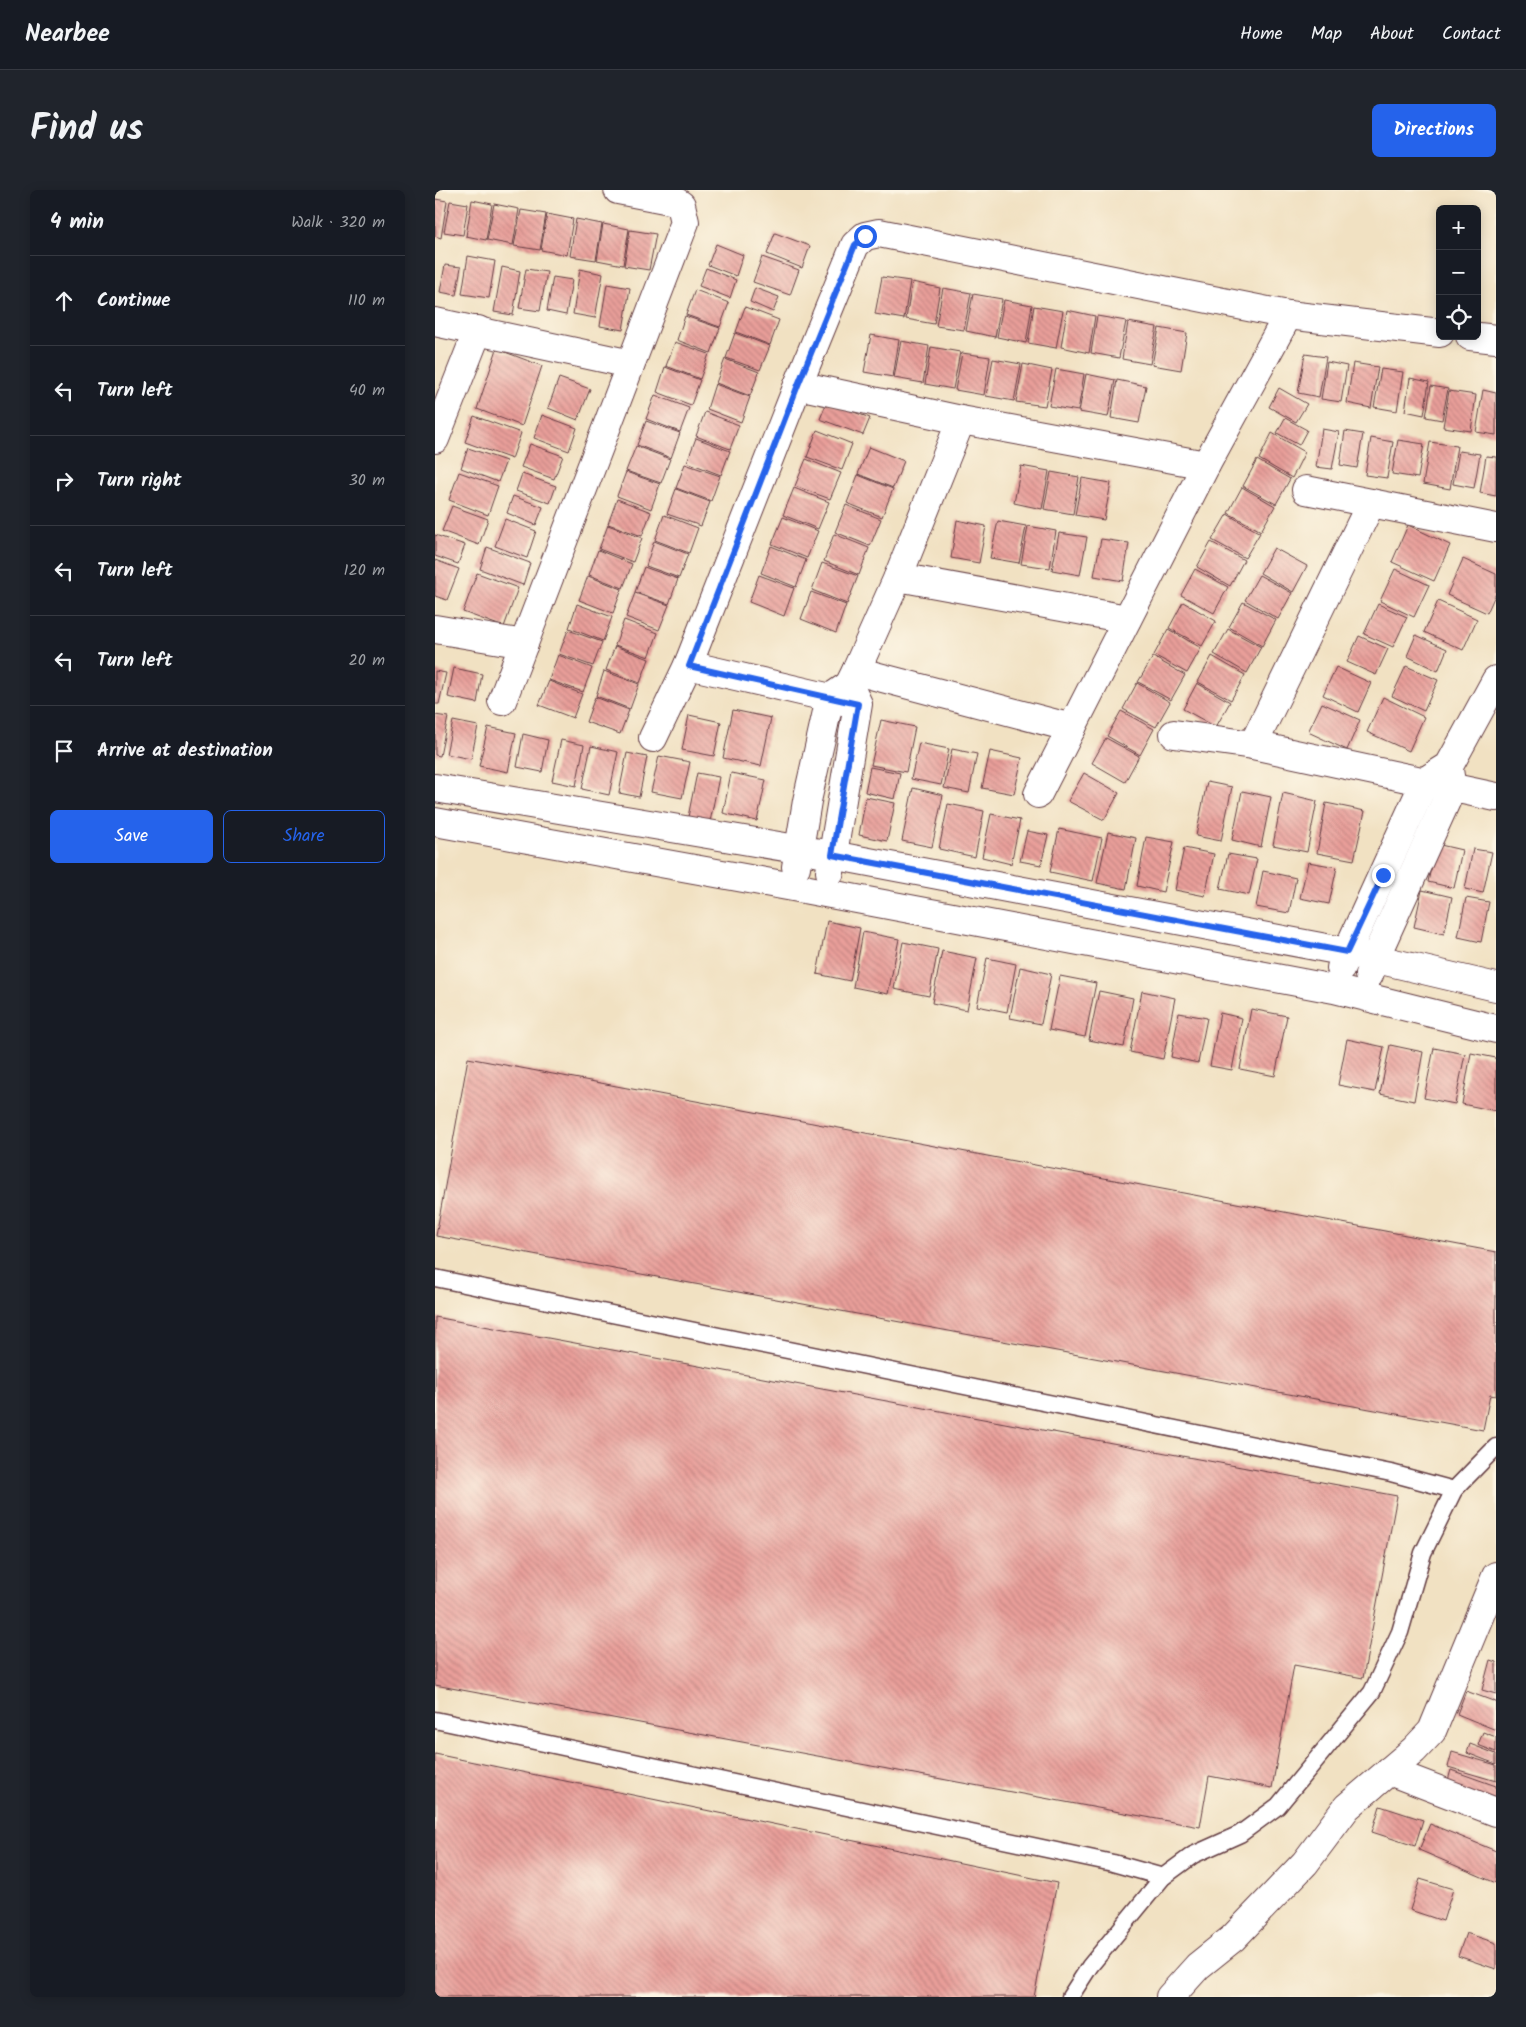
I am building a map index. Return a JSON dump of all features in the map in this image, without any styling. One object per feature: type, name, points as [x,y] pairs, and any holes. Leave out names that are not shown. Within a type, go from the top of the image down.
[{"type":"street","points":[[502,701],[685,222],[681,205],[675,200],[619,190]]},
{"type":"street","points":[[653,738],[689,666],[798,385],[855,245],[865,236],[879,234],[1288,315],[1436,333]]},
{"type":"street","points":[[1038,794],[1206,465],[1288,315]]},
{"type":"street","points":[[435,322],[631,364]]},
{"type":"street","points":[[435,439],[478,330]]},
{"type":"street","points":[[1481,337],[1496,339]]},
{"type":"street","points":[[798,385],[961,420],[1206,465]]},
{"type":"street","points":[[793,887],[799,850],[848,690],[898,577],[961,420]]},
{"type":"street","points":[[1306,490],[1496,528]]},
{"type":"street","points":[[1253,745],[1371,503]]},
{"type":"street","points":[[898,577],[1127,619]]},
{"type":"street","points":[[435,629],[524,644]]},
{"type":"street","points":[[689,666],[848,690],[1072,728]]},
{"type":"street","points":[[1363,995],[1375,958],[1450,777],[1496,680]]},
{"type":"street","points":[[826,893],[832,855],[848,690]]},
{"type":"street","points":[[1174,734],[1253,745],[1425,781],[1450,777],[1496,797]]},
{"type":"street","points":[[1334,989],[1347,952],[1425,781]]},
{"type":"street","points":[[435,788],[832,855],[1347,952],[1496,987]]},
{"type":"street","points":[[435,822],[826,893],[1334,989],[1496,1030]]},
{"type":"street","points":[[1170,1997],[1198,1966],[1233,1938],[1305,1863],[1347,1807],[1414,1750],[1433,1731],[1496,1576]]},
{"type":"street","points":[[1389,1771],[1496,1812]]},
{"type":"lane","points":[[435,1278],[1391,1473],[1454,1490]]},
{"type":"lane","points":[[1069,1997],[1090,1966],[1163,1877],[1193,1855],[1240,1834],[1278,1806],[1372,1692],[1400,1632],[1423,1553],[1454,1490],[1496,1447]]},
{"type":"lane","points":[[435,1720],[1113,1863],[1163,1877]]},
{"type":"building","points":[[435,199],[447,201],[441,238],[435,236]]},
{"type":"building","points":[[472,200],[492,204],[486,240],[466,236]]},
{"type":"building","points":[[450,201],[468,204],[463,235],[444,232]]},
{"type":"building","points":[[494,204],[519,209],[513,245],[487,240]]},
{"type":"building","points":[[521,210],[546,214],[540,250],[514,246]]},
{"type":"building","points":[[547,214],[573,219],[567,255],[541,250]]},
{"type":"building","points":[[576,219],[602,224],[596,260],[570,256]]},
{"type":"building","points":[[603,224],[629,229],[623,265],[597,260]]},
{"type":"building","points":[[630,230],[656,234],[649,270],[624,266]]},
{"type":"building","points":[[775,233],[810,246],[802,268],[767,254]]},
{"type":"building","points":[[716,244],[743,255],[736,276],[708,265]]},
{"type":"building","points":[[468,256],[495,261],[489,298],[462,294]]},
{"type":"building","points":[[762,257],[799,270],[790,295],[753,282]]},
{"type":"building","points":[[445,265],[461,267],[456,295],[440,292]]},
{"type":"building","points":[[502,267],[520,271],[513,315],[494,312]]},
{"type":"building","points":[[706,268],[736,280],[730,298],[699,286]]},
{"type":"building","points":[[526,269],[547,272],[540,311],[519,308]]},
{"type":"building","points":[[580,269],[603,274],[595,318],[573,314]]},
{"type":"building","points":[[553,277],[572,280],[566,315],[547,311]]},
{"type":"building","points":[[882,277],[910,281],[904,319],[875,314]]},
{"type":"building","points":[[912,282],[940,288],[934,324],[906,319]]},
{"type":"building","points":[[607,284],[630,288],[623,330],[600,326]]},
{"type":"building","points":[[755,288],[779,297],[773,312],[750,302]]},
{"type":"building","points":[[943,288],[971,293],[964,330],[936,326]]},
{"type":"building","points":[[695,290],[729,303],[720,327],[686,315]]},
{"type":"building","points":[[973,294],[1002,299],[995,337],[966,331]]},
{"type":"building","points":[[1004,300],[1032,305],[1026,343],[997,337]]},
{"type":"building","points":[[1034,306],[1063,311],[1056,348],[1028,343]]},
{"type":"building","points":[[745,307],[779,320],[770,345],[736,332]]},
{"type":"building","points":[[1067,310],[1095,316],[1089,353],[1061,347]]},
{"type":"building","points":[[685,316],[720,328],[711,353],[677,340]]},
{"type":"building","points":[[1097,316],[1126,321],[1119,358],[1091,353]]},
{"type":"building","points":[[1128,322],[1157,327],[1150,364],[1122,359]]},
{"type":"building","points":[[1159,328],[1187,333],[1181,370],[1152,365]]},
{"type":"building","points":[[735,333],[770,346],[760,370],[726,358]]},
{"type":"building","points":[[871,335],[899,340],[893,377],[864,372]]},
{"type":"building","points":[[901,341],[929,346],[923,383],[894,378]]},
{"type":"building","points":[[675,342],[709,354],[700,379],[666,366]]},
{"type":"building","points":[[931,347],[960,352],[953,389],[925,384]]},
{"type":"building","points":[[497,349],[542,366],[522,426],[477,409]]},
{"type":"building","points":[[962,353],[990,357],[984,395],[955,390]]},
{"type":"building","points":[[1305,354],[1326,357],[1319,397],[1298,393]]},
{"type":"building","points":[[725,359],[759,372],[750,396],[716,383]]},
{"type":"building","points":[[993,359],[1021,364],[1014,401],[986,396]]},
{"type":"building","points":[[1327,362],[1347,366],[1341,402],[1321,399]]},
{"type":"building","points":[[1353,363],[1378,367],[1371,408],[1347,403]]},
{"type":"building","points":[[1023,364],[1052,370],[1045,406],[1016,402]]},
{"type":"building","points":[[665,367],[700,380],[691,405],[657,392]]},
{"type":"building","points":[[1056,369],[1084,374],[1078,411],[1049,406]]},
{"type":"building","points":[[1381,369],[1403,372],[1397,411],[1374,407]]},
{"type":"building","points":[[1086,374],[1115,380],[1108,417],[1079,412]]},
{"type":"building","points":[[559,378],[590,389],[578,420],[548,408]]},
{"type":"building","points":[[1410,378],[1429,382],[1424,415],[1405,411]]},
{"type":"building","points":[[1117,380],[1146,386],[1139,423],[1111,418]]},
{"type":"building","points":[[715,384],[750,397],[741,422],[707,409]]},
{"type":"building","points":[[1431,386],[1448,389],[1442,420],[1426,417]]},
{"type":"building","points":[[1279,388],[1307,404],[1296,422],[1269,407]]},
{"type":"building","points":[[1483,390],[1496,393],[1496,435],[1476,432]]},
{"type":"building","points":[[1449,391],[1476,395],[1471,431],[1443,427]]},
{"type":"building","points":[[655,395],[689,408],[680,432],[646,419]]},
{"type":"building","points":[[827,402],[870,418],[863,435],[820,419]]},
{"type":"building","points":[[705,412],[739,425],[730,449],[696,436]]},
{"type":"building","points":[[542,415],[577,428],[569,451],[534,438]]},
{"type":"building","points":[[474,416],[521,433],[512,459],[465,442]]},
{"type":"building","points":[[1285,418],[1307,430],[1299,445],[1277,433]]},
{"type":"building","points":[[646,421],[680,433],[671,458],[637,445]]},
{"type":"building","points":[[1322,429],[1339,432],[1332,469],[1316,467]]},
{"type":"building","points":[[817,430],[852,444],[842,470],[807,457]]},
{"type":"building","points":[[1345,431],[1363,434],[1357,468],[1340,465]]},
{"type":"building","points":[[1272,433],[1305,452],[1292,478],[1259,459]]},
{"type":"building","points":[[696,438],[730,451],[721,475],[687,462]]},
{"type":"building","points":[[1371,438],[1393,442],[1387,478],[1365,475]]},
{"type":"building","points":[[1398,440],[1424,444],[1418,478],[1392,474]]},
{"type":"building","points":[[1430,442],[1457,446],[1450,489],[1423,484]]},
{"type":"building","points":[[530,444],[563,456],[554,479],[521,467]]},
{"type":"building","points":[[636,446],[670,459],[661,483],[626,471]]},
{"type":"building","points":[[869,447],[904,461],[893,488],[858,474]]},
{"type":"building","points":[[468,448],[506,461],[498,482],[461,468]]},
{"type":"building","points":[[1459,451],[1480,454],[1474,488],[1453,484]]},
{"type":"building","points":[[1486,456],[1496,457],[1496,496],[1480,493]]},
{"type":"building","points":[[806,459],[841,473],[830,499],[795,486]]},
{"type":"building","points":[[1257,460],[1290,479],[1276,504],[1243,486]]},
{"type":"building","points":[[685,464],[720,476],[711,501],[676,488]]},
{"type":"building","points":[[1021,466],[1049,471],[1042,509],[1014,503]]},
{"type":"building","points":[[459,472],[498,486],[488,515],[449,500]]},
{"type":"building","points":[[626,472],[660,484],[651,509],[617,496]]},
{"type":"building","points":[[1051,472],[1079,477],[1073,514],[1044,509]]},
{"type":"building","points":[[522,474],[556,486],[550,503],[516,491]]},
{"type":"building","points":[[858,475],[893,489],[882,517],[847,503]]},
{"type":"building","points":[[1082,478],[1111,483],[1104,520],[1075,515]]},
{"type":"building","points":[[1242,487],[1275,506],[1261,531],[1228,513]]},
{"type":"building","points":[[794,488],[829,502],[818,529],[783,515]]},
{"type":"building","points":[[676,489],[710,502],[701,526],[667,514]]},
{"type":"building","points":[[513,496],[543,507],[536,525],[507,513]]},
{"type":"building","points":[[617,499],[651,512],[642,536],[608,524]]},
{"type":"building","points":[[846,505],[881,519],[870,546],[835,532]]},
{"type":"building","points":[[452,506],[488,519],[479,545],[442,531]]},
{"type":"building","points":[[1227,514],[1260,533],[1245,558],[1212,540]]},
{"type":"building","points":[[664,515],[698,528],[689,553],[655,540]]},
{"type":"building","points":[[783,517],[818,531],[807,558],[772,544]]},
{"type":"building","points":[[505,519],[536,531],[527,558],[495,546]]},
{"type":"building","points":[[957,520],[986,526],[979,563],[951,558]]},
{"type":"building","points":[[998,521],[1026,526],[1019,563],[990,558]]},
{"type":"building","points":[[608,525],[642,538],[633,562],[599,549]]},
{"type":"building","points":[[1408,525],[1450,545],[1434,581],[1392,562]]},
{"type":"building","points":[[1028,526],[1056,531],[1050,568],[1021,564]]},
{"type":"building","points":[[1059,533],[1087,537],[1080,575],[1052,570]]},
{"type":"building","points":[[834,534],[869,548],[859,575],[824,561]]},
{"type":"building","points":[[435,535],[465,545],[458,564],[435,556]]},
{"type":"building","points":[[1101,539],[1129,543],[1123,581],[1094,576]]},
{"type":"building","points":[[654,541],[688,554],[679,578],[646,566]]},
{"type":"building","points":[[1211,542],[1244,560],[1230,586],[1197,567]]},
{"type":"building","points":[[771,546],[806,560],[796,587],[761,573]]},
{"type":"building","points":[[487,547],[530,563],[523,585],[480,569]]},
{"type":"building","points":[[1274,548],[1307,566],[1293,592],[1260,573]]},
{"type":"building","points":[[598,550],[632,564],[623,588],[589,575]]},
{"type":"building","points":[[1463,559],[1496,574],[1496,593],[1487,613],[1447,595]]},
{"type":"building","points":[[435,560],[459,569],[447,600],[435,596]]},
{"type":"building","points":[[822,563],[858,576],[847,604],[812,590]]},
{"type":"building","points":[[644,567],[678,579],[669,604],[635,592]]},
{"type":"building","points":[[1195,569],[1228,587],[1214,613],[1181,595]]},
{"type":"building","points":[[1395,569],[1429,585],[1414,617],[1380,601]]},
{"type":"building","points":[[477,573],[518,588],[504,627],[463,612]]},
{"type":"building","points":[[759,575],[794,588],[784,616],[749,602]]},
{"type":"building","points":[[1259,575],[1292,593],[1278,619],[1245,600]]},
{"type":"building","points":[[588,576],[622,589],[613,613],[579,600]]},
{"type":"building","points":[[811,592],[846,605],[836,633],[801,619]]},
{"type":"building","points":[[635,593],[669,605],[659,630],[626,617]]},
{"type":"building","points":[[1438,601],[1477,619],[1463,650],[1424,632]]},
{"type":"building","points":[[1183,602],[1216,621],[1202,646],[1169,628]]},
{"type":"building","points":[[1243,602],[1276,620],[1262,646],[1229,627]]},
{"type":"building","points":[[577,604],[612,617],[603,641],[569,628]]},
{"type":"building","points":[[1378,604],[1407,617],[1393,647],[1364,634]]},
{"type":"building","points":[[624,620],[658,633],[649,657],[615,645]]},
{"type":"building","points":[[1168,629],[1201,648],[1187,673],[1154,655]]},
{"type":"building","points":[[1228,629],[1261,647],[1247,673],[1214,654]]},
{"type":"building","points":[[568,630],[602,642],[593,666],[559,654]]},
{"type":"building","points":[[1416,635],[1447,649],[1438,671],[1407,656]]},
{"type":"building","points":[[1359,636],[1388,649],[1376,675],[1347,662]]},
{"type":"building","points":[[615,646],[649,659],[640,683],[606,670]]},
{"type":"building","points":[[558,655],[592,668],[583,692],[549,680]]},
{"type":"building","points":[[1212,656],[1245,675],[1231,700],[1198,682]]},
{"type":"building","points":[[1153,657],[1185,675],[1171,700],[1138,682]]},
{"type":"building","points":[[1406,666],[1438,680],[1424,711],[1392,696]]},
{"type":"building","points":[[1336,667],[1371,683],[1358,712],[1323,695]]},
{"type":"building","points":[[454,668],[482,674],[477,703],[448,697]]},
{"type":"building","points":[[435,671],[446,673],[439,704],[435,704]]},
{"type":"building","points":[[604,671],[639,684],[630,709],[596,696]]},
{"type":"building","points":[[549,681],[582,694],[573,718],[539,705]]},
{"type":"building","points":[[1137,683],[1170,702],[1156,727],[1123,709]]},
{"type":"building","points":[[1197,683],[1230,702],[1216,727],[1183,709]]},
{"type":"building","points":[[595,697],[629,710],[620,734],[586,722]]},
{"type":"building","points":[[1383,697],[1424,717],[1409,751],[1367,732]]},
{"type":"building","points":[[1322,703],[1360,720],[1347,750],[1308,732]]},
{"type":"building","points":[[733,710],[771,718],[761,766],[723,758]]},
{"type":"building","points":[[1121,711],[1154,729],[1140,755],[1107,736]]},
{"type":"building","points":[[435,715],[448,717],[440,756],[435,755]]},
{"type":"building","points":[[689,715],[721,722],[714,756],[682,750]]},
{"type":"building","points":[[881,720],[915,727],[906,772],[871,765]]},
{"type":"building","points":[[453,721],[478,726],[471,759],[446,754]]},
{"type":"building","points":[[488,727],[516,733],[508,772],[479,766]]},
{"type":"building","points":[[523,734],[548,740],[542,772],[517,767]]},
{"type":"building","points":[[1106,738],[1139,756],[1125,782],[1092,763]]},
{"type":"building","points":[[561,740],[584,745],[576,786],[552,781]]},
{"type":"building","points":[[919,743],[949,749],[941,785],[911,779]]},
{"type":"building","points":[[591,746],[618,752],[609,795],[582,789]]},
{"type":"building","points":[[952,749],[977,754],[969,793],[944,788]]},
{"type":"building","points":[[990,751],[1022,758],[1014,794],[982,788]]},
{"type":"building","points":[[627,753],[647,757],[639,797],[619,793]]},
{"type":"building","points":[[659,756],[690,762],[682,798],[651,792]]},
{"type":"building","points":[[870,767],[900,773],[895,799],[865,792]]},
{"type":"building","points":[[697,773],[719,777],[710,822],[688,817]]},
{"type":"building","points":[[731,773],[766,780],[757,821],[723,813]]},
{"type":"building","points":[[1084,773],[1119,793],[1104,820],[1068,801]]},
{"type":"building","points":[[1207,782],[1232,787],[1221,841],[1196,836]]},
{"type":"building","points":[[913,788],[943,795],[932,847],[902,841]]},
{"type":"building","points":[[1242,791],[1271,797],[1261,847],[1232,840]]},
{"type":"building","points":[[1283,793],[1317,801],[1307,852],[1273,845]]},
{"type":"building","points":[[866,797],[895,803],[887,841],[859,835]]},
{"type":"building","points":[[1326,803],[1365,811],[1354,860],[1317,853]]},
{"type":"building","points":[[948,804],[984,811],[975,857],[939,849]]},
{"type":"building","points":[[991,814],[1020,820],[1011,864],[982,857]]},
{"type":"building","points":[[1059,829],[1102,838],[1093,881],[1050,872]]},
{"type":"building","points":[[1027,831],[1048,835],[1041,865],[1020,861]]},
{"type":"building","points":[[1108,832],[1136,838],[1126,889],[1097,883]]},
{"type":"building","points":[[1146,837],[1174,842],[1163,892],[1137,886]]},
{"type":"building","points":[[1436,844],[1462,850],[1454,888],[1428,882]]},
{"type":"building","points":[[1184,848],[1214,854],[1205,896],[1175,890]]},
{"type":"building","points":[[1473,849],[1492,852],[1483,893],[1465,889]]},
{"type":"building","points":[[1228,854],[1257,859],[1249,895],[1220,889]]},
{"type":"building","points":[[1308,862],[1337,867],[1329,904],[1300,898]]},
{"type":"building","points":[[1263,871],[1296,878],[1289,913],[1256,907]]},
{"type":"building","points":[[1422,890],[1452,897],[1444,934],[1414,927]]},
{"type":"building","points":[[1466,898],[1489,902],[1481,942],[1458,937]]},
{"type":"building","points":[[827,921],[860,928],[850,981],[817,974]]},
{"type":"building","points":[[863,932],[899,939],[888,994],[853,987]]},
{"type":"building","points":[[903,942],[938,949],[929,996],[894,989]]},
{"type":"building","points":[[942,951],[977,958],[967,1010],[932,1003]]},
{"type":"building","points":[[987,958],[1016,964],[1007,1012],[977,1006]]},
{"type":"building","points":[[1020,967],[1051,974],[1041,1024],[1010,1018]]},
{"type":"building","points":[[1060,976],[1096,983],[1085,1037],[1049,1030]]},
{"type":"building","points":[[1099,991],[1133,998],[1124,1047],[1089,1040]]},
{"type":"building","points":[[1142,991],[1175,998],[1163,1059],[1130,1052]]},
{"type":"building","points":[[1251,1009],[1287,1016],[1275,1076],[1240,1069]]},
{"type":"building","points":[[1179,1013],[1207,1018],[1198,1063],[1171,1057]]},
{"type":"building","points":[[1220,1013],[1242,1018],[1232,1070],[1210,1066]]},
{"type":"building","points":[[1347,1039],[1384,1047],[1375,1092],[1338,1085]]},
{"type":"building","points":[[1390,1045],[1423,1052],[1414,1101],[1380,1094]]},
{"type":"building","points":[[1434,1048],[1465,1054],[1455,1104],[1424,1098]]},
{"type":"building","points":[[1471,1053],[1496,1058],[1496,1111],[1462,1104]]},
{"type":"building","points":[[468,1058],[1496,1252],[1496,1396],[1490,1395],[1483,1430],[436,1236]]},
{"type":"building","points":[[435,1317],[1397,1496],[1363,1678],[1294,1665],[1272,1788],[1209,1776],[1200,1827],[435,1685]]},
{"type":"building","points":[[1490,1660],[1496,1662],[1496,1694],[1482,1690]]},
{"type":"building","points":[[1466,1691],[1496,1702],[1496,1730],[1457,1714]]},
{"type":"building","points":[[1483,1732],[1496,1737],[1496,1752],[1478,1745]]},
{"type":"building","points":[[1470,1744],[1496,1754],[1496,1764],[1467,1753]]},
{"type":"building","points":[[1452,1752],[1496,1765],[1496,1781],[1448,1767]]},
{"type":"building","points":[[435,1754],[1057,1883],[1034,1997],[435,1997]]},
{"type":"building","points":[[1451,1770],[1496,1786],[1496,1806],[1446,1787]]},
{"type":"building","points":[[1380,1806],[1423,1820],[1415,1846],[1372,1832]]},
{"type":"building","points":[[1430,1824],[1496,1851],[1496,1883],[1419,1850]]},
{"type":"building","points":[[1420,1879],[1453,1889],[1443,1921],[1410,1910]]},
{"type":"building","points":[[1466,1933],[1496,1943],[1496,1969],[1458,1956]]},
{"type":"route","points":[[865,236],[855,245],[798,385],[689,666],[858,704],[832,855],[1347,952],[1383,875]]}]
